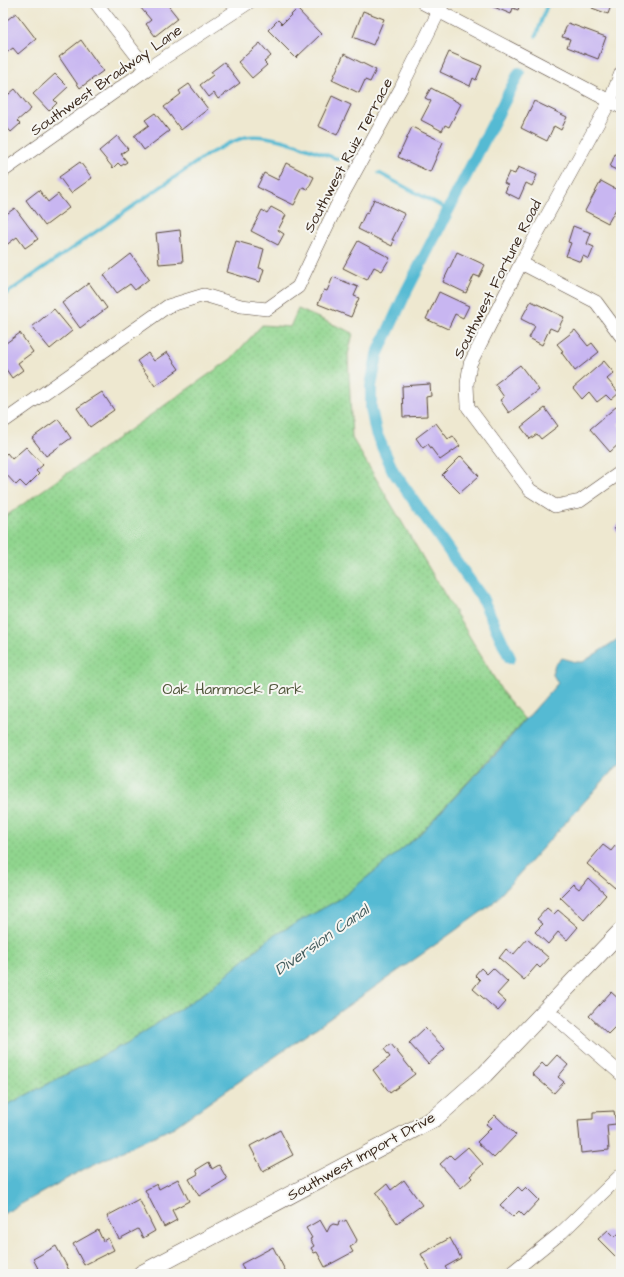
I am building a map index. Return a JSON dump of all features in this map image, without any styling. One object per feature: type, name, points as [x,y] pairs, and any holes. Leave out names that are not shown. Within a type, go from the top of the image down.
[{"type":"street","points":[[96,3],[147,69]]},
{"type":"street","name":"Southwest Bradway Lane","points":[[3,171],[147,69],[248,3]]},
{"type":"street","points":[[423,3],[441,8],[616,104]]},
{"type":"street","name":"Southwest Ruiz Terrace","points":[[3,422],[168,306],[204,295],[241,306],[267,309],[298,287],[337,205],[401,88],[441,8]]},
{"type":"street","name":"Southwest Fortune Road","points":[[621,73],[616,104],[521,263],[470,364],[467,384],[468,407],[530,490],[555,506],[580,501],[621,472]]},
{"type":"street","points":[[521,263],[596,302],[621,336]]},
{"type":"street","name":"Southwest Import Drive","points":[[141,1274],[435,1118],[485,1074],[621,931]]},
{"type":"street","points":[[546,1009],[621,1074]]},
{"type":"street","points":[[510,1274],[562,1232],[621,1175]]},
{"type":"green space","name":"Oak Hammock Park","points":[[298,309],[353,333],[348,355],[352,438],[503,693],[525,720],[417,837],[340,899],[271,937],[206,992],[127,1043],[3,1107],[3,518],[231,359],[262,325],[290,327]]},
{"type":"water","name":"Diversion Canal","points":[[621,637],[621,765],[613,770],[491,905],[174,1127],[88,1167],[3,1214],[3,1107],[127,1043],[206,992],[271,937],[340,899],[417,837],[498,751],[558,683],[552,673],[555,665],[562,658],[576,662],[583,662]]},
{"type":"building","points":[[145,3],[166,3],[178,18],[155,36],[146,24],[151,20],[140,7]]},
{"type":"building","points":[[484,3],[520,3],[518,10],[513,8],[511,14]]},
{"type":"building","points":[[594,3],[612,3],[608,14],[592,8]]},
{"type":"building","points":[[297,9],[321,34],[296,58],[268,30],[278,20],[282,24]]},
{"type":"building","points":[[363,11],[384,19],[373,45],[353,37]]},
{"type":"building","points":[[16,13],[36,39],[18,54],[13,48],[6,53],[3,49],[3,23]]},
{"type":"building","points":[[568,23],[606,37],[598,59],[567,47],[570,39],[562,37]]},
{"type":"building","points":[[81,40],[103,71],[80,88],[59,57]]},
{"type":"building","points":[[260,43],[271,56],[264,62],[267,65],[252,78],[238,62]]},
{"type":"building","points":[[449,52],[482,66],[476,80],[473,78],[470,86],[440,72]]},
{"type":"building","points":[[344,54],[376,70],[370,82],[365,80],[359,93],[332,80]]},
{"type":"building","points":[[224,62],[240,83],[218,99],[214,93],[209,97],[200,85],[213,75],[211,72]]},
{"type":"building","points":[[55,74],[68,87],[54,100],[57,103],[49,111],[33,94]]},
{"type":"building","points":[[189,84],[208,109],[181,130],[164,107],[181,94],[179,91]]},
{"type":"building","points":[[431,88],[461,104],[449,127],[445,125],[442,131],[421,120],[431,101],[425,98]]},
{"type":"building","points":[[15,89],[31,109],[17,121],[20,124],[11,132],[3,123],[3,99]]},
{"type":"building","points":[[332,96],[351,105],[337,135],[318,126]]},
{"type":"building","points":[[534,101],[567,117],[561,130],[554,126],[547,141],[521,128]]},
{"type":"building","points":[[155,113],[169,131],[144,150],[134,136],[149,125],[145,120]]},
{"type":"building","points":[[412,127],[443,142],[430,172],[398,157]]},
{"type":"building","points":[[117,136],[128,149],[121,154],[127,162],[121,166],[118,163],[113,168],[99,151]]},
{"type":"building","points":[[615,154],[621,156],[621,172],[610,167]]},
{"type":"building","points":[[80,162],[92,178],[71,193],[59,177]]},
{"type":"building","points":[[286,163],[314,177],[308,189],[303,187],[294,205],[257,187],[264,173],[278,180]]},
{"type":"building","points":[[518,167],[537,175],[532,186],[526,183],[519,199],[505,192],[508,185],[504,183],[509,172],[515,174]]},
{"type":"building","points":[[601,181],[621,192],[621,200],[608,223],[585,211]]},
{"type":"building","points":[[39,190],[48,202],[58,194],[69,208],[45,226],[26,200]]},
{"type":"building","points":[[374,199],[405,214],[392,240],[394,240],[392,246],[358,229],[366,212],[368,213]]},
{"type":"building","points":[[271,207],[286,215],[278,230],[284,234],[278,245],[251,231],[262,210],[267,213]]},
{"type":"building","points":[[15,208],[38,239],[25,248],[17,237],[5,246],[3,244],[3,221],[6,218],[5,215]]},
{"type":"building","points":[[573,226],[591,233],[587,244],[594,247],[589,259],[583,256],[581,262],[566,256],[571,243],[568,242]]},
{"type":"building","points":[[180,230],[183,262],[159,264],[156,233]]},
{"type":"building","points":[[236,241],[264,249],[259,268],[264,269],[260,282],[227,272]]},
{"type":"building","points":[[358,241],[390,258],[382,271],[374,267],[367,280],[343,268]]},
{"type":"building","points":[[457,252],[485,265],[479,277],[474,275],[466,293],[443,282]]},
{"type":"building","points":[[131,254],[149,279],[135,290],[130,284],[117,293],[104,275]]},
{"type":"building","points":[[333,277],[358,287],[354,296],[359,298],[351,317],[318,304],[324,290],[327,291]]},
{"type":"building","points":[[89,283],[107,308],[80,328],[62,303]]},
{"type":"building","points":[[439,292],[469,306],[463,318],[455,314],[448,329],[426,319]]},
{"type":"building","points":[[531,301],[564,317],[557,331],[550,328],[542,345],[529,338],[535,326],[521,319]]},
{"type":"building","points":[[54,309],[72,331],[50,349],[32,327]]},
{"type":"building","points":[[575,330],[588,346],[592,343],[599,352],[575,371],[557,344]]},
{"type":"building","points":[[20,333],[33,352],[18,363],[23,370],[12,378],[3,365],[3,338],[6,343]]},
{"type":"building","points":[[167,352],[179,369],[155,386],[137,361],[148,353],[154,361]]},
{"type":"building","points":[[604,361],[614,373],[607,379],[619,393],[611,400],[606,395],[597,402],[589,392],[582,399],[573,388]]},
{"type":"building","points":[[520,365],[539,390],[509,413],[500,400],[504,397],[495,384]]},
{"type":"building","points":[[430,384],[431,396],[426,397],[427,416],[403,417],[402,386]]},
{"type":"building","points":[[102,392],[114,410],[90,427],[77,408]]},
{"type":"building","points":[[617,406],[621,411],[621,422],[618,424],[621,428],[621,442],[610,452],[590,429]]},
{"type":"building","points":[[545,408],[558,426],[541,439],[537,434],[530,439],[521,427]]},
{"type":"building","points":[[58,419],[71,438],[46,456],[32,438]]},
{"type":"building","points":[[436,423],[448,439],[453,436],[460,446],[440,460],[428,444],[423,448],[416,438]]},
{"type":"building","points":[[26,447],[43,465],[36,471],[39,474],[26,487],[20,481],[16,485],[3,471],[3,457],[7,453],[12,459]]},
{"type":"building","points":[[461,456],[479,476],[460,493],[442,475]]},
{"type":"building","points":[[621,522],[621,538],[614,528]]},
{"type":"building","points":[[603,845],[611,851],[615,846],[621,850],[621,872],[619,874],[621,876],[621,881],[615,888],[587,864]]},
{"type":"building","points":[[588,878],[606,895],[584,920],[560,897],[573,884],[579,889]]},
{"type":"building","points":[[547,908],[554,914],[558,910],[578,927],[567,940],[558,932],[548,944],[535,932],[543,924],[537,919]]},
{"type":"building","points":[[527,939],[549,958],[540,968],[537,965],[524,980],[499,958],[506,949],[513,955]]},
{"type":"building","points":[[481,968],[487,974],[493,968],[508,982],[497,994],[506,1002],[498,1011],[473,989],[480,980],[475,975]]},
{"type":"building","points":[[611,992],[621,1001],[621,1027],[618,1024],[608,1034],[589,1016]]},
{"type":"building","points":[[425,1028],[445,1049],[428,1064],[409,1043]]},
{"type":"building","points":[[391,1044],[415,1074],[390,1093],[373,1070],[390,1057],[384,1049]]},
{"type":"building","points":[[557,1055],[568,1065],[558,1077],[564,1082],[554,1093],[532,1074],[542,1063],[546,1067]]},
{"type":"building","points":[[614,1111],[616,1124],[607,1125],[609,1150],[581,1153],[578,1120],[593,1119],[593,1112]]},
{"type":"building","points":[[495,1115],[516,1135],[494,1158],[477,1142],[491,1128],[486,1124]]},
{"type":"building","points":[[280,1130],[293,1155],[263,1171],[250,1146]]},
{"type":"building","points":[[468,1147],[483,1164],[470,1176],[472,1178],[461,1188],[440,1164],[450,1155],[454,1159]]},
{"type":"building","points":[[209,1162],[212,1169],[219,1165],[227,1179],[199,1196],[189,1179],[198,1174],[196,1170]]},
{"type":"building","points":[[178,1179],[189,1201],[172,1210],[177,1220],[164,1227],[145,1190],[157,1184],[159,1189]]},
{"type":"building","points":[[404,1180],[422,1205],[397,1223],[376,1193],[387,1184],[391,1190]]},
{"type":"building","points":[[518,1187],[522,1191],[526,1187],[539,1200],[524,1216],[519,1211],[513,1217],[500,1205]]},
{"type":"building","points":[[139,1199],[155,1231],[143,1238],[138,1229],[119,1239],[107,1216]]},
{"type":"building","points":[[320,1220],[327,1232],[333,1224],[338,1225],[339,1221],[343,1222],[346,1220],[357,1240],[355,1244],[350,1247],[353,1252],[325,1267],[317,1252],[314,1253],[311,1248],[314,1246],[310,1239],[312,1238],[306,1228]]},
{"type":"building","points":[[98,1230],[103,1241],[108,1238],[114,1250],[84,1265],[73,1244]]},
{"type":"building","points":[[608,1230],[615,1237],[621,1231],[621,1262],[598,1239]]},
{"type":"building","points":[[450,1238],[461,1258],[445,1267],[448,1271],[443,1274],[432,1274],[421,1254]]},
{"type":"building","points":[[56,1246],[71,1274],[41,1274],[33,1259]]},
{"type":"building","points":[[273,1247],[287,1274],[246,1274],[241,1264]]},
{"type":"waterway","points":[[536,36],[548,3]]},
{"type":"waterway","points":[[510,658],[482,598],[393,471],[376,433],[371,408],[371,386],[377,355],[406,292],[519,73]]},
{"type":"waterway","points":[[3,296],[207,155],[221,147],[246,137],[267,137],[292,143],[338,159]]},
{"type":"waterway","points":[[379,173],[448,210]]}]
